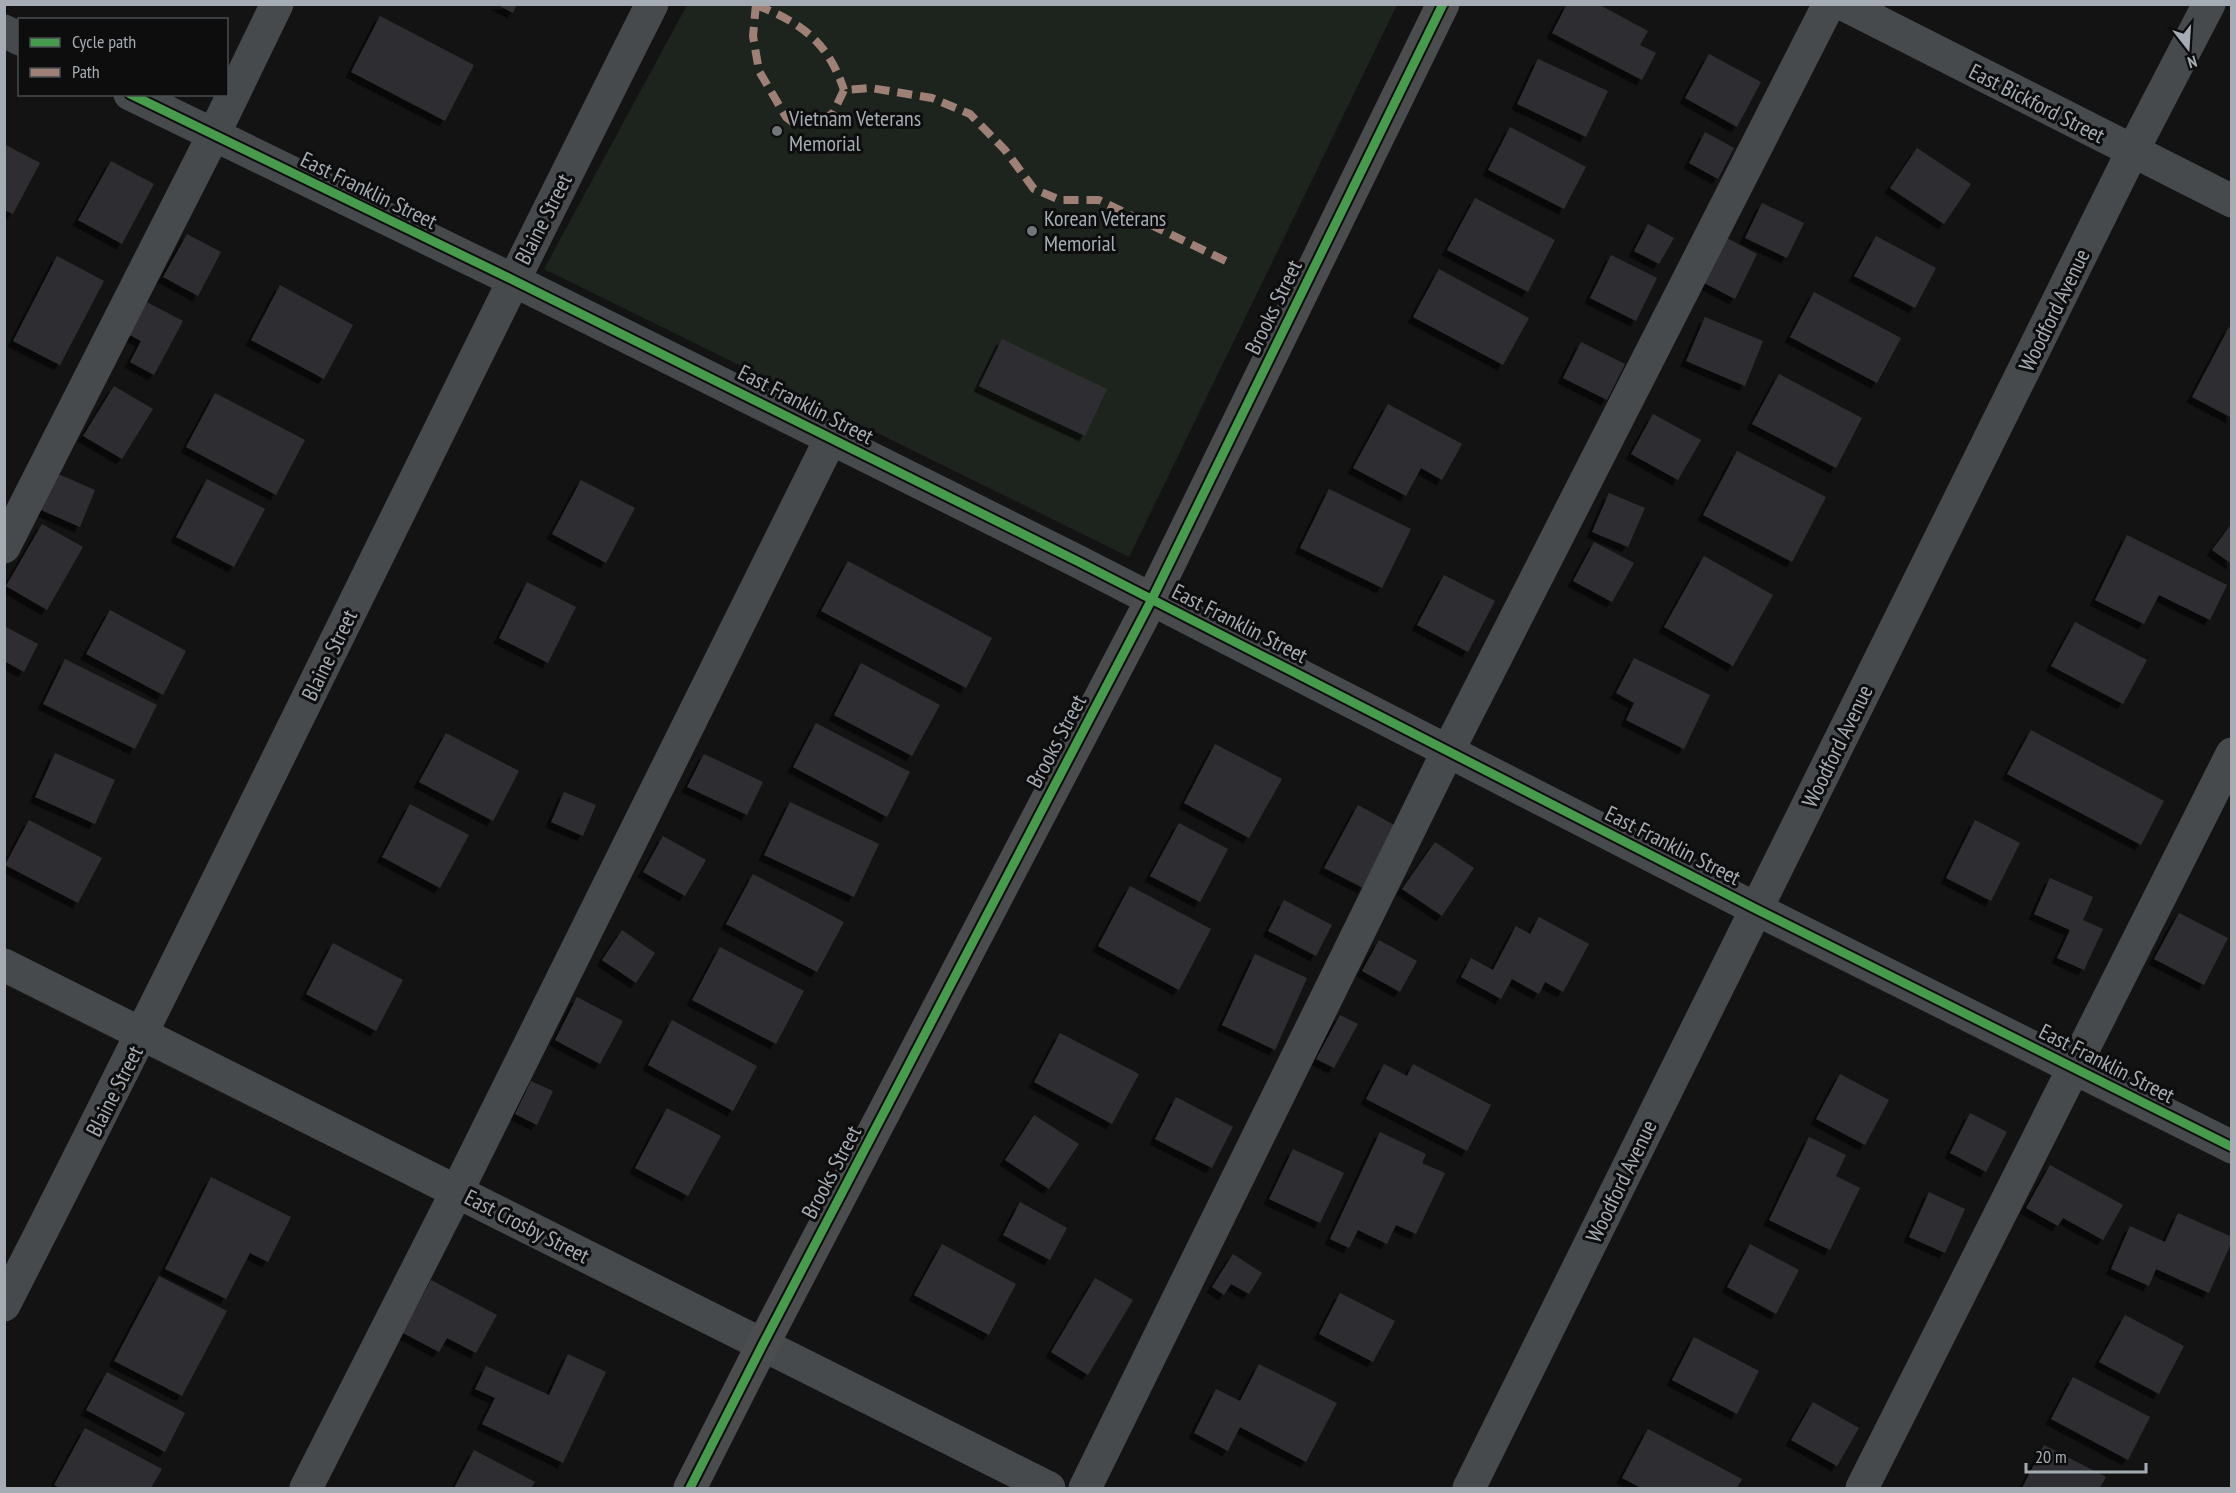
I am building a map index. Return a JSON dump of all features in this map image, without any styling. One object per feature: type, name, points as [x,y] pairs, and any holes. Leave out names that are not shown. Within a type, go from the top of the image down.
[{"type":"highway","name":"Brooks Street","points":[[690,1488],[1152,599],[1443,4]]},
{"type":"street","points":[[4,547],[213,136],[277,4]]},
{"type":"street","name":"Blaine Street","points":[[4,1305],[143,1035],[513,280],[652,4]]},
{"type":"street","points":[[1085,1488],[1448,751],[1829,4]]},
{"type":"street","name":"East Bickford Street","points":[[1843,4],[2232,201]]},
{"type":"street","name":"Woodford Avenue","points":[[1469,1488],[2132,152],[2209,4]]},
{"type":"street","points":[[4,32],[18,38]]},
{"type":"street","name":"East Franklin Street","points":[[134,96],[831,438],[1152,599],[1756,909],[2232,1147]]},
{"type":"street","points":[[306,1488],[457,1191],[831,438]]},
{"type":"street","points":[[1862,1488],[2232,754]]},
{"type":"street","name":"East Crosby Street","points":[[4,965],[1049,1488]]},
{"type":"shaded area","points":[[687,5],[1397,5],[1129,557],[544,269]]},
{"type":"building","points":[[496,4],[517,4],[513,13]]},
{"type":"building","points":[[1567,4],[1598,4],[1648,31],[1640,45],[1656,53],[1642,80],[1552,33]]},
{"type":"building","points":[[380,16],[474,65],[445,121],[351,72]]},
{"type":"building","points":[[1709,54],[1761,82],[1737,127],[1685,98]]},
{"type":"building","points":[[1538,59],[1608,91],[1586,137],[1517,104]]},
{"type":"building","points":[[1510,127],[1586,167],[1564,209],[1488,170]]},
{"type":"building","points":[[1705,132],[1734,148],[1718,179],[1689,163]]},
{"type":"building","points":[[4,144],[40,163],[13,214],[4,210]]},
{"type":"building","points":[[1917,148],[1971,184],[1944,224],[1890,188]]},
{"type":"building","points":[[111,161],[154,184],[122,244],[78,220]]},
{"type":"building","points":[[1475,198],[1555,240],[1528,292],[1447,250]]},
{"type":"building","points":[[1762,203],[1804,223],[1787,258],[1745,238]]},
{"type":"building","points":[[1648,224],[1674,238],[1659,264],[1634,251]]},
{"type":"building","points":[[187,234],[221,252],[198,296],[163,277]]},
{"type":"building","points":[[1876,236],[1936,268],[1915,308],[1854,276]]},
{"type":"building","points":[[1727,238],[1757,254],[1735,299],[1704,283]]},
{"type":"building","points":[[1611,255],[1657,278],[1636,321],[1590,298]]},
{"type":"building","points":[[57,256],[104,281],[60,365],[13,341]]},
{"type":"building","points":[[1439,269],[1529,318],[1503,365],[1413,317]]},
{"type":"building","points":[[280,285],[353,325],[324,379],[251,340]]},
{"type":"building","points":[[1814,292],[1901,338],[1877,383],[1790,337]]},
{"type":"building","points":[[141,299],[183,321],[154,375],[130,362],[141,341],[124,332]]},
{"type":"building","points":[[1705,317],[1763,341],[1745,386],[1686,361]]},
{"type":"building","points":[[2229,327],[2232,329],[2232,418],[2192,397]]},
{"type":"building","points":[[1002,339],[1107,389],[1085,436],[979,386]]},
{"type":"building","points":[[1581,342],[1625,364],[1607,400],[1563,378]]},
{"type":"building","points":[[1779,374],[1862,418],[1836,468],[1752,424]]},
{"type":"building","points":[[114,386],[153,409],[122,459],[83,436]]},
{"type":"building","points":[[215,393],[305,440],[276,495],[186,447]]},
{"type":"building","points":[[1388,404],[1462,444],[1442,480],[1421,468],[1406,496],[1353,468]]},
{"type":"building","points":[[1653,414],[1701,440],[1678,480],[1631,454]]},
{"type":"building","points":[[1737,451],[1826,497],[1792,562],[1703,515]]},
{"type":"building","points":[[56,473],[95,490],[80,527],[41,510]]},
{"type":"building","points":[[207,479],[265,509],[234,567],[176,537]]},
{"type":"building","points":[[581,480],[635,508],[606,563],[552,534]]},
{"type":"building","points":[[1329,489],[1411,529],[1382,588],[1300,548]]},
{"type":"building","points":[[1609,493],[1645,508],[1628,547],[1592,532]]},
{"type":"building","points":[[2232,523],[2232,564],[2212,550]]},
{"type":"building","points":[[42,524],[83,547],[47,610],[6,586]]},
{"type":"building","points":[[2127,535],[2227,585],[2210,620],[2159,595],[2144,624],[2095,600]]},
{"type":"building","points":[[1594,542],[1634,563],[1612,602],[1573,581]]},
{"type":"building","points":[[1704,556],[1773,595],[1733,666],[1664,627]]},
{"type":"building","points":[[848,561],[992,638],[966,688],[821,611]]},
{"type":"building","points":[[1444,575],[1495,601],[1468,652],[1417,625]]},
{"type":"building","points":[[527,582],[576,607],[548,663],[499,638]]},
{"type":"building","points":[[110,610],[186,651],[163,695],[86,654]]},
{"type":"building","points":[[2075,622],[2147,660],[2123,704],[2051,666]]},
{"type":"building","points":[[4,626],[38,644],[24,672],[4,661]]},
{"type":"building","points":[[1634,658],[1710,695],[1684,749],[1626,720],[1634,703],[1616,693]]},
{"type":"building","points":[[65,659],[157,705],[135,749],[43,704]]},
{"type":"building","points":[[861,663],[940,705],[912,756],[834,715]]},
{"type":"building","points":[[816,723],[910,772],[887,817],[793,767]]},
{"type":"building","points":[[2031,730],[2164,801],[2141,845],[2007,774]]},
{"type":"building","points":[[446,733],[519,771],[493,821],[419,782]]},
{"type":"building","points":[[1215,744],[1282,779],[1249,838],[1184,803]]},
{"type":"building","points":[[55,753],[115,780],[95,824],[35,797]]},
{"type":"building","points":[[704,754],[763,782],[747,815],[687,787]]},
{"type":"building","points":[[564,792],[596,805],[583,836],[551,822]]},
{"type":"building","points":[[790,802],[879,844],[854,897],[764,855]]},
{"type":"building","points":[[410,804],[469,835],[440,888],[382,857]]},
{"type":"building","points":[[1358,805],[1396,826],[1363,888],[1324,868]]},
{"type":"building","points":[[29,820],[102,858],[78,903],[5,865]]},
{"type":"building","points":[[1975,820],[2020,843],[1991,901],[1946,878]]},
{"type":"building","points":[[1179,823],[1228,849],[1200,902],[1150,876]]},
{"type":"building","points":[[663,836],[706,860],[685,896],[643,872]]},
{"type":"building","points":[[1435,842],[1474,868],[1442,916],[1402,889]]},
{"type":"building","points":[[753,874],[844,922],[817,972],[726,924]]},
{"type":"building","points":[[2050,878],[2093,897],[2083,920],[2103,929],[2084,970],[2057,958],[2070,930],[2034,914]]},
{"type":"building","points":[[1130,886],[1211,929],[1179,990],[1098,946]]},
{"type":"building","points":[[1284,900],[1332,925],[1316,956],[1268,931]]},
{"type":"building","points":[[2179,913],[2228,938],[2204,985],[2154,959]]},
{"type":"building","points":[[1539,917],[1589,944],[1563,992],[1545,982],[1539,994],[1512,979],[1501,999],[1461,977],[1471,958],[1493,970],[1516,926],[1530,934]]},
{"type":"building","points":[[622,930],[655,953],[636,983],[602,960]]},
{"type":"building","points":[[1379,940],[1417,961],[1400,992],[1362,971]]},
{"type":"building","points":[[333,943],[403,980],[376,1031],[306,994]]},
{"type":"building","points":[[720,947],[804,991],[776,1044],[692,1000]]},
{"type":"building","points":[[1255,954],[1307,978],[1275,1050],[1222,1025]]},
{"type":"building","points":[[577,997],[623,1021],[600,1064],[555,1040]]},
{"type":"building","points":[[1340,1015],[1358,1024],[1334,1068],[1316,1059]]},
{"type":"building","points":[[672,1020],[757,1066],[733,1111],[648,1065]]},
{"type":"building","points":[[1060,1033],[1139,1074],[1112,1124],[1034,1082]]},
{"type":"building","points":[[1384,1064],[1407,1076],[1413,1064],[1491,1105],[1467,1151],[1366,1099]]},
{"type":"building","points":[[1840,1074],[1889,1100],[1865,1145],[1816,1119]]},
{"type":"building","points":[[531,1081],[553,1091],[537,1125],[515,1114]]},
{"type":"building","points":[[1176,1097],[1233,1127],[1212,1168],[1155,1139]]},
{"type":"building","points":[[667,1108],[721,1136],[688,1196],[635,1168]]},
{"type":"building","points":[[1970,1113],[2007,1132],[1986,1172],[1950,1153]]},
{"type":"building","points":[[1034,1115],[1079,1144],[1049,1189],[1005,1160]]},
{"type":"building","points":[[1380,1132],[1426,1154],[1422,1163],[1445,1173],[1416,1234],[1396,1225],[1387,1244],[1358,1230],[1349,1248],[1330,1239]]},
{"type":"building","points":[[1809,1137],[1846,1155],[1836,1176],[1860,1188],[1830,1250],[1769,1220]]},
{"type":"building","points":[[1293,1149],[1344,1173],[1320,1223],[1269,1199]]},
{"type":"building","points":[[2050,1165],[2123,1205],[2103,1240],[2063,1218],[2058,1226],[2026,1208]]},
{"type":"building","points":[[211,1177],[291,1217],[268,1262],[250,1253],[226,1299],[165,1269]]},
{"type":"building","points":[[1929,1192],[1965,1209],[1945,1253],[1909,1237]]},
{"type":"building","points":[[1020,1202],[1067,1228],[1050,1260],[1003,1235]]},
{"type":"building","points":[[2178,1213],[2232,1237],[2209,1293],[2156,1269],[2149,1286],[2111,1269],[2130,1226],[2165,1242]]},
{"type":"building","points":[[942,1244],[1016,1284],[989,1335],[914,1295]]},
{"type":"building","points":[[1750,1244],[1799,1270],[1776,1314],[1727,1287]]},
{"type":"building","points":[[1233,1254],[1262,1273],[1249,1294],[1231,1284],[1224,1295],[1212,1287]]},
{"type":"building","points":[[159,1276],[227,1311],[182,1396],[114,1361]]},
{"type":"building","points":[[1095,1278],[1133,1300],[1088,1375],[1051,1352]]},
{"type":"building","points":[[431,1280],[497,1315],[476,1353],[447,1338],[439,1352],[403,1333]]},
{"type":"building","points":[[1340,1293],[1395,1321],[1373,1362],[1319,1334]]},
{"type":"building","points":[[2125,1315],[2184,1346],[2159,1394],[2099,1362]]},
{"type":"building","points":[[1694,1337],[1759,1371],[1737,1414],[1672,1380]]},
{"type":"building","points":[[568,1354],[606,1372],[563,1463],[482,1424],[495,1398],[475,1389],[486,1366],[549,1395]]},
{"type":"building","points":[[1259,1364],[1337,1403],[1306,1462],[1240,1427],[1228,1451],[1194,1433],[1216,1389],[1240,1401]]},
{"type":"building","points":[[107,1372],[185,1413],[165,1452],[86,1410]]},
{"type":"building","points":[[2073,1377],[2150,1417],[2128,1460],[2051,1419]]},
{"type":"building","points":[[1813,1402],[1859,1428],[1837,1466],[1791,1440]]},
{"type":"building","points":[[85,1428],[162,1469],[151,1488],[61,1488],[54,1485]]},
{"type":"building","points":[[1648,1429],[1742,1479],[1737,1488],[1641,1488],[1622,1478]]},
{"type":"building","points":[[2044,1445],[2106,1477],[2100,1488],[2022,1488]]},
{"type":"building","points":[[474,1450],[535,1482],[531,1488],[454,1488]]},
{"type":"marked path","points":[[756,4],[753,36],[759,71],[786,117],[795,124],[817,124],[833,113],[844,90],[871,88],[932,98],[970,114],[1005,150],[1034,189],[1060,200],[1099,200],[1226,261]]},
{"type":"marked path","points":[[756,5],[787,19],[811,36],[830,59],[844,90]]},
{"type":"cycle path","points":[[690,1488],[1152,599],[1443,4]]},
{"type":"cycle path","points":[[134,96],[513,280],[1077,561],[1756,909],[2232,1147]]},
{"type":"place","name":"Vietnam Veterans Memorial","points":[[777,131]]},
{"type":"place","name":"Korean Veterans Memorial","points":[[1032,231]]}]
